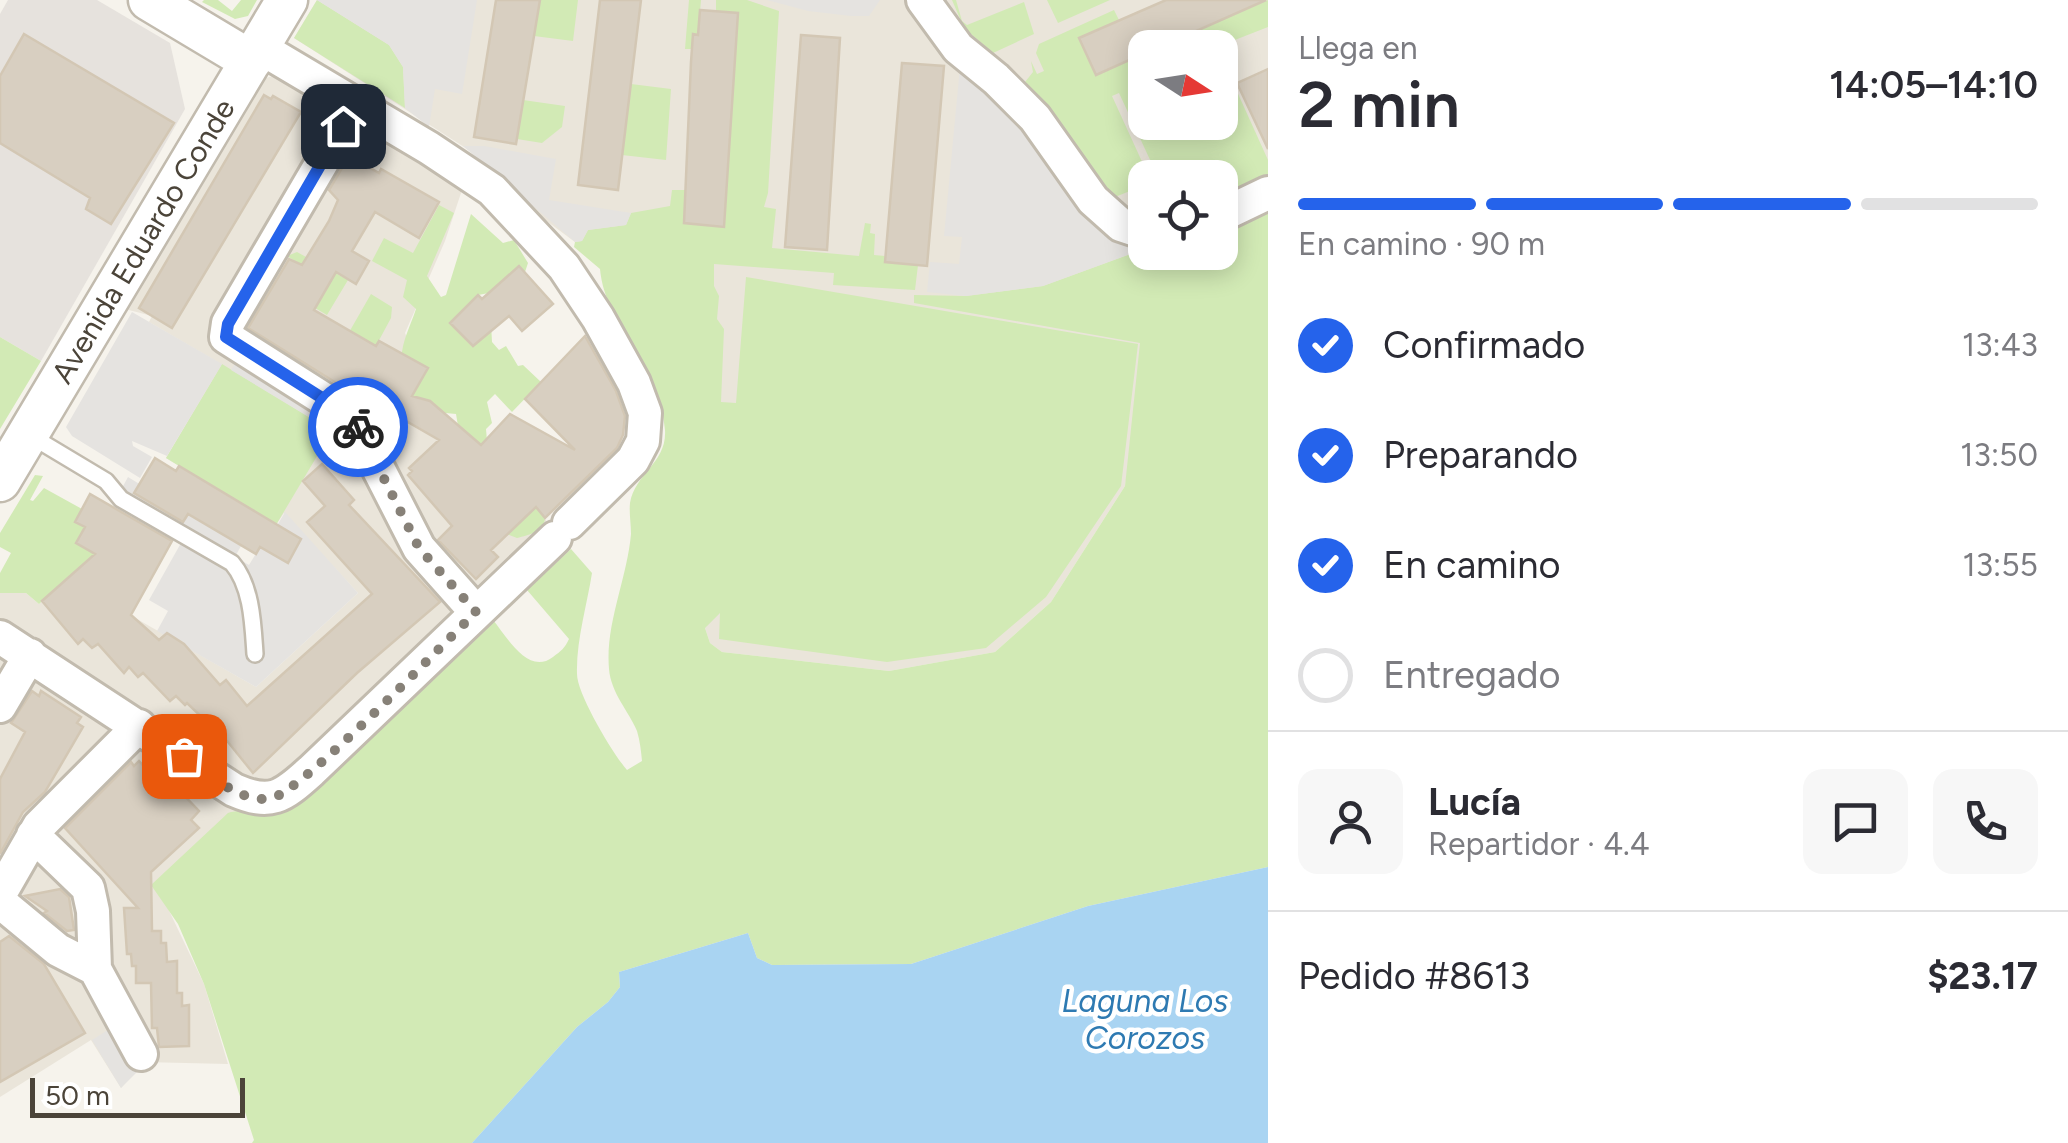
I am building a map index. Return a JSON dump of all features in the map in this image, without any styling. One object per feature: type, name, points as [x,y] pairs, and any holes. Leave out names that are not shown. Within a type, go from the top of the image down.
[{"type":"street","points":[[0,637],[234,790],[258,798],[274,798],[331,752],[562,531],[633,460],[643,441],[645,414],[634,383],[564,267],[492,190],[355,106],[149,0]]},
{"type":"street","name":"Avenida Eduardo Conde","points":[[0,481],[286,0]]},
{"type":"street","points":[[923,0],[958,48],[1034,118],[1093,200],[1128,228]]},
{"type":"street","points":[[355,106],[228,324],[226,337],[354,421],[419,548],[476,612]]},
{"type":"street","points":[[1238,207],[1268,193]]},
{"type":"street","points":[[0,706],[30,655]]},
{"type":"street","points":[[0,894],[51,811],[139,726]]},
{"type":"street","points":[[33,835],[88,888],[93,911],[94,970],[141,1054]]},
{"type":"street","points":[[0,902],[58,950],[94,970]]},
{"type":"lane","points":[[28,434],[106,481],[121,498],[232,563],[245,586],[255,654]]},
{"type":"shaded area","points":[[8,0],[97,0],[170,43],[185,109],[41,361],[0,337],[0,14]]},
{"type":"shaded area","points":[[317,0],[1268,0],[1268,184],[1238,180],[1238,160],[1128,160],[1128,270],[1161,270],[1125,486],[1051,602],[995,652],[889,671],[722,652],[710,643],[705,628],[727,414],[627,258],[575,242],[475,154],[294,38]]},
{"type":"shaded area","points":[[317,0],[477,0],[462,94],[435,89],[429,127],[405,108],[403,67],[389,45]]},
{"type":"shaded area","points":[[767,0],[880,0],[869,16],[851,16],[808,11]]},
{"type":"shaded area","points":[[960,67],[1033,137],[1097,227],[1128,245],[1128,255],[1043,286],[966,296],[927,292],[930,262],[959,264],[962,237],[944,236]]},
{"type":"shaded area","points":[[273,76],[463,187],[445,241],[405,333],[432,401],[499,466],[571,549],[282,811],[265,814],[238,809],[164,900],[204,984],[228,1064],[143,1062],[121,1088],[91,1040],[0,1097],[0,593],[26,593],[39,604],[67,579],[256,687],[358,593],[284,513],[276,525],[166,458],[221,364],[149,322],[152,316],[125,309],[262,79]]},
{"type":"shaded area","points":[[463,146],[556,159],[549,200],[631,213],[626,225],[588,230],[582,241],[575,242]]},
{"type":"shaded area","points":[[132,312],[222,364],[167,456],[132,441],[133,446],[152,457],[140,478],[72,436],[66,427]]},
{"type":"shaded area","points":[[238,359],[339,419],[332,431],[231,370]]},
{"type":"shaded area","points":[[128,477],[241,546],[236,555],[122,488]]},
{"type":"shaded area","points":[[285,512],[358,593],[256,687],[157,631],[168,611],[149,600],[181,543],[227,570],[235,557],[249,565],[260,547],[288,562],[299,543],[275,529]]},
{"type":"shaded area","points":[[111,1028],[137,1072],[121,1088],[92,1040]]},
{"type":"green space","points":[[204,0],[218,0],[232,11],[241,0],[257,0],[248,16],[235,19]]},
{"type":"green space","points":[[317,0],[389,45],[403,67],[405,108],[294,38]]},
{"type":"green space","points":[[540,0],[578,0],[573,41],[534,36]]},
{"type":"green space","points":[[689,0],[701,0],[698,35],[693,35],[692,49],[685,49]]},
{"type":"green space","points":[[716,0],[747,0],[779,11],[764,207],[776,209],[772,248],[859,256],[865,223],[871,224],[870,233],[875,234],[874,255],[885,256],[886,262],[918,265],[915,290],[833,285],[834,273],[714,264],[714,286],[719,296],[717,319],[724,329],[721,402],[736,403],[746,277],[1138,344],[1121,486],[1046,597],[986,648],[887,662],[719,639],[720,613],[705,628],[710,643],[722,652],[889,671],[995,652],[1051,602],[1125,486],[1140,343],[914,303],[914,295],[966,296],[1043,286],[1128,255],[1128,270],[1238,270],[1238,224],[1268,211],[1268,867],[1088,906],[911,964],[772,965],[757,958],[748,933],[619,972],[620,987],[608,1002],[577,1027],[472,1143],[252,1143],[204,984],[178,924],[151,885],[228,813],[288,808],[493,620],[527,658],[544,662],[558,653],[569,639],[527,590],[571,549],[592,573],[578,649],[577,674],[583,695],[627,770],[642,761],[637,731],[610,678],[609,652],[629,551],[630,503],[661,451],[665,430],[654,387],[612,310],[600,269],[574,247],[588,230],[626,225],[631,213],[670,206],[672,190],[685,190],[684,223],[724,227],[738,14],[716,12]]},
{"type":"green space","points":[[952,0],[956,0],[967,25],[1024,2],[1034,34],[993,53],[964,28]]},
{"type":"green space","points":[[1047,0],[1110,0],[1058,23]]},
{"type":"green space","points":[[1268,0],[1268,27],[1238,39],[1238,30],[1199,30]]},
{"type":"green space","points":[[1114,10],[1119,20],[1080,38],[1095,75],[1128,60],[1128,112],[1119,93],[1112,96],[1128,131],[1128,140],[1132,140],[1141,160],[1128,160],[1128,192],[1115,197],[1110,194],[1063,127],[1025,82],[1033,72],[1031,61],[1037,74],[1044,71],[1036,53],[1039,44]]},
{"type":"green space","points":[[631,84],[671,89],[666,160],[622,155]]},
{"type":"green space","points":[[1238,94],[1268,160],[1268,182],[1238,196],[1238,160],[1150,160],[1141,140],[1238,140]]},
{"type":"green space","points":[[523,100],[565,106],[562,127],[542,143],[517,139]]},
{"type":"green space","points":[[439,205],[454,213],[427,276],[441,297],[446,295],[471,214],[503,243],[514,240],[528,263],[525,272],[519,266],[489,293],[478,295],[462,310],[491,323],[492,342],[499,350],[506,346],[518,366],[523,365],[541,382],[512,412],[495,394],[487,402],[492,423],[486,429],[488,453],[458,426],[456,414],[435,412],[405,425],[399,422],[415,391],[403,369],[402,350],[416,309],[403,297],[407,280],[372,261],[384,238],[413,253]]},
{"type":"green space","points":[[297,252],[348,280],[327,315],[315,308],[330,282],[287,256]]},
{"type":"green space","points":[[371,294],[392,307],[391,318],[373,345],[348,334]]},
{"type":"green space","points":[[0,337],[41,361],[0,429]]},
{"type":"green space","points":[[222,364],[332,431],[276,525],[166,458]]},
{"type":"green space","points":[[499,466],[545,518],[535,532],[517,538],[507,534]]},
{"type":"green space","points":[[35,475],[43,476],[30,500],[44,488],[82,509],[75,521],[85,527],[76,543],[125,562],[67,579],[39,604],[26,593],[0,593],[0,573],[11,553],[0,547],[0,533]]},
{"type":"water","name":"Laguna Los Corozos","points":[[1268,867],[1268,1143],[472,1143],[577,1027],[608,1002],[620,987],[619,972],[748,933],[757,958],[772,965],[911,964],[1088,906]]},
{"type":"building","points":[[496,0],[540,0],[516,144],[474,137]]},
{"type":"building","points":[[600,0],[641,0],[618,190],[578,185]]},
{"type":"building","points":[[1166,0],[1266,0],[1198,30],[1128,30],[1128,61],[1096,75],[1079,38]]},
{"type":"building","points":[[700,10],[738,13],[724,227],[684,223],[693,34],[698,35]]},
{"type":"building","points":[[24,34],[174,123],[111,224],[86,209],[90,198],[0,143],[0,76]]},
{"type":"building","points":[[801,35],[840,38],[827,250],[785,247]]},
{"type":"building","points":[[902,63],[944,66],[927,266],[885,262]]},
{"type":"building","points":[[1268,69],[1268,149],[1238,85]]},
{"type":"building","points":[[264,95],[301,112],[172,328],[139,308]]},
{"type":"building","points":[[349,156],[439,202],[419,238],[375,212],[352,251],[369,261],[356,284],[336,272],[314,310],[376,346],[379,341],[428,368],[412,396],[430,401],[481,445],[510,414],[575,450],[525,399],[585,336],[616,391],[625,416],[617,448],[545,518],[536,507],[491,550],[498,557],[476,579],[438,540],[452,526],[408,475],[412,471],[409,468],[439,440],[346,389],[248,328],[289,259],[302,265],[329,221],[338,200],[329,190]]},
{"type":"building","points":[[519,266],[553,304],[522,331],[509,316],[473,346],[450,323],[478,295],[482,299]]},
{"type":"building","points":[[155,458],[176,471],[179,466],[301,539],[288,563],[260,547],[256,554],[188,514],[183,522],[134,493]]},
{"type":"building","points":[[322,464],[354,500],[349,505],[440,602],[357,673],[253,773],[228,742],[187,703],[176,696],[170,701],[143,673],[138,677],[129,667],[124,673],[98,644],[92,648],[83,639],[78,644],[42,601],[95,554],[76,543],[85,527],[75,522],[90,494],[172,541],[131,615],[159,640],[167,633],[184,644],[220,685],[226,680],[247,706],[372,594],[307,522],[325,506],[303,481]]},
{"type":"building","points":[[32,691],[39,696],[41,691],[81,717],[77,723],[83,727],[45,792],[23,812],[0,854],[0,779],[25,732],[11,723]]},
{"type":"building","points":[[139,761],[165,788],[172,783],[199,811],[191,820],[199,828],[151,872],[152,931],[161,931],[167,962],[177,961],[177,993],[182,993],[182,1006],[189,1005],[189,1046],[159,1047],[157,1028],[152,1028],[151,983],[136,983],[136,966],[132,966],[131,954],[127,954],[124,908],[138,908],[65,828],[131,762],[134,766]]},
{"type":"building","points":[[60,889],[69,897],[74,930],[67,931],[25,896]]},
{"type":"building","points":[[9,936],[44,964],[85,1033],[0,1082],[0,942]]},
{"type":"way so far","points":[[184,756],[234,790],[258,798],[274,798],[291,788],[341,743],[476,612],[419,548],[358,427]]},
{"type":"route","points":[[343,126],[228,324],[226,337],[341,410],[358,427]]}]
